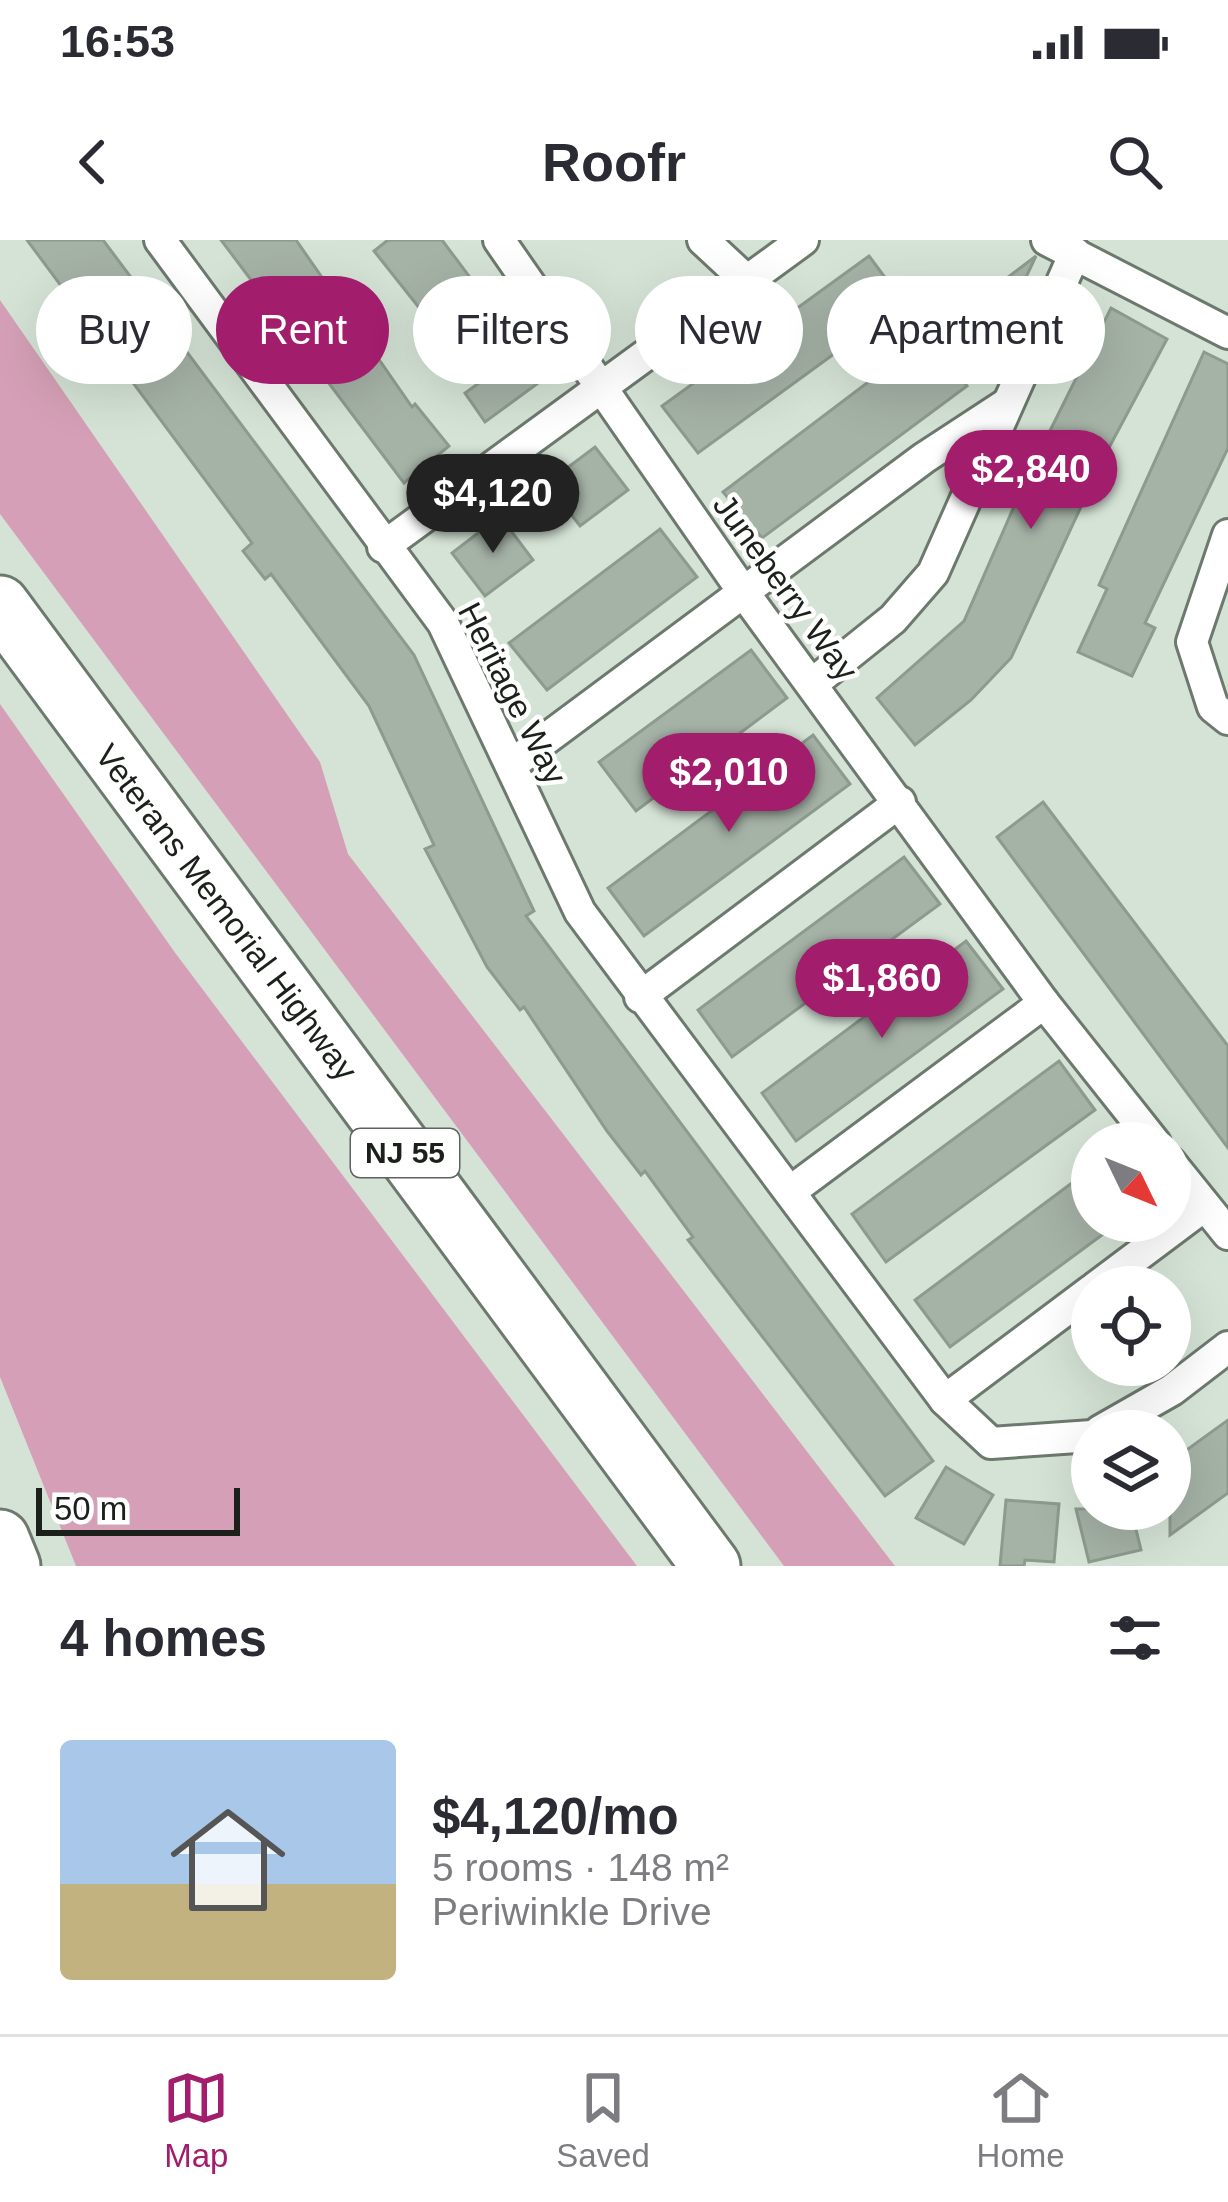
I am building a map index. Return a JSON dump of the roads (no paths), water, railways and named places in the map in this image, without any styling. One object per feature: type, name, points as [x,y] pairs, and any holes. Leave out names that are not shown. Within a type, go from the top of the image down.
[{"type":"highway","name":"Veterans Memorial Highway","points":[[0,605],[711,1566]]},
{"type":"highway","points":[[0,1539],[10,1566]]},
{"type":"street","name":"Heritage Way","points":[[160,240],[442,623],[580,912],[944,1400],[991,1443],[1071,1437]]},
{"type":"street","points":[[703,240],[742,276]]},
{"type":"street","points":[[752,276],[803,240]]},
{"type":"street","name":"Juneberry Way","points":[[512,244],[602,391],[744,593],[1044,1003],[1138,1122]]},
{"type":"street","points":[[812,684],[893,619],[932,573],[1005,405],[1061,246],[1228,333]]},
{"type":"street","points":[[382,547],[635,366]]},
{"type":"street","points":[[511,765],[1005,405]]},
{"type":"street","points":[[1228,535],[1192,642],[1214,707],[1228,719]]},
{"type":"street","points":[[640,997],[900,802]]},
{"type":"street","points":[[791,1191],[1044,1003]]},
{"type":"street","points":[[1191,1189],[1228,1234]]},
{"type":"street","points":[[1124,1266],[1204,1206]]},
{"type":"street","points":[[944,1400],[1071,1305]]},
{"type":"street","points":[[1137,1410],[1228,1347]]}]
